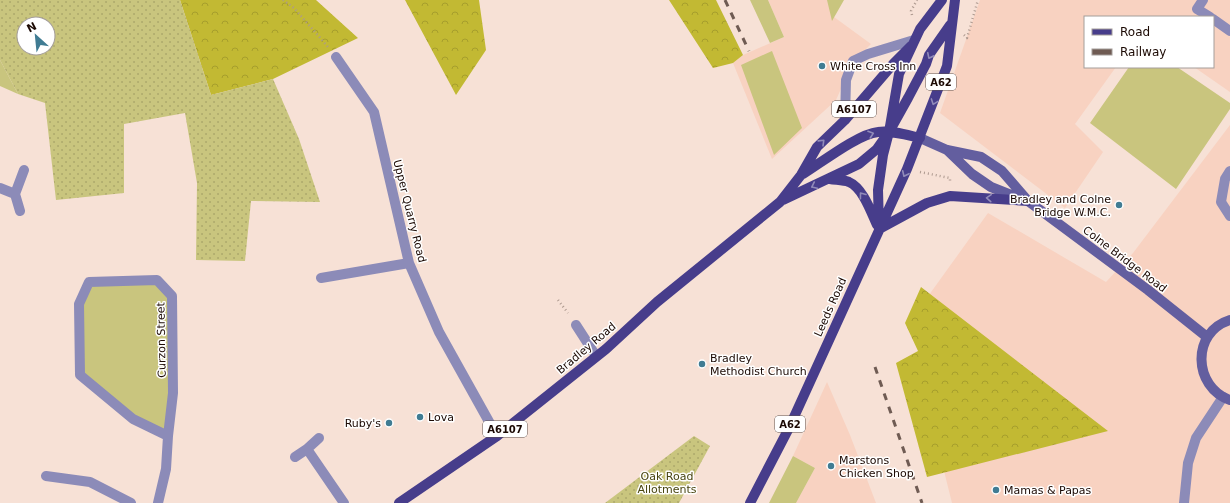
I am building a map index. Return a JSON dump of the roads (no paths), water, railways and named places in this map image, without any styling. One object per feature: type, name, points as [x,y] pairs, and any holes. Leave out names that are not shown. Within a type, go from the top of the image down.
[{"type":"main road","name":"Leeds Road","points":[[879,229],[878,190],[883,155],[889,132],[899,74],[912,43],[920,29],[942,0]]},
{"type":"main road","name":"Leeds Road","points":[[750,503],[789,428],[920,138],[947,66],[951,23],[955,0]]},
{"type":"main road","name":"Bradley Road","points":[[780,202],[859,164],[877,149],[889,132],[926,64],[929,55],[951,23]]},
{"type":"main road","name":"Bradley Road","points":[[399,503],[497,436],[606,349],[657,302],[780,202],[801,175],[817,147],[845,120],[912,43]]},
{"type":"main road","points":[[801,175],[870,133],[889,132],[920,138]]},
{"type":"main road","name":"Colne Bridge Road","points":[[920,138],[947,150],[981,157],[1002,171],[1028,201],[1148,290],[1207,337]]},
{"type":"main road","name":"Colne Bridge Road","points":[[947,150],[972,174],[991,186],[1028,201]]},
{"type":"main road","points":[[830,179],[850,182],[858,190],[866,200],[879,229],[927,202],[950,196],[1028,201]]},
{"type":"main road","points":[[1227,398],[1213,390],[1205,379],[1201,367],[1201,354],[1207,337],[1214,330],[1230,320]]},
{"type":"street","points":[[1203,0],[1197,8],[1209,16]]},
{"type":"street","points":[[1214,20],[1230,31]]},
{"type":"street","points":[[845,120],[846,80],[853,62],[868,54],[912,43]]},
{"type":"street","name":"Upper Quarry Road","points":[[336,57],[374,112],[410,262],[439,332],[497,436]]},
{"type":"street","points":[[20,211],[15,194],[24,170]]},
{"type":"street","points":[[1230,171],[1225,178],[1221,202],[1230,216]]},
{"type":"street","points":[[0,188],[15,194]]},
{"type":"street","points":[[321,278],[410,262]]},
{"type":"street","name":"Curzon Street","points":[[158,503],[166,469],[173,393],[172,296],[157,280],[89,282],[79,304],[80,375],[134,419],[168,436]]},
{"type":"street","points":[[576,325],[596,356]]},
{"type":"street","points":[[1184,503],[1188,463],[1196,438],[1227,398]]},
{"type":"street","points":[[295,457],[319,438]]},
{"type":"street","points":[[307,449],[344,503]]},
{"type":"street","points":[[46,476],[90,482],[131,503]]},
{"type":"railway","points":[[725,0],[749,51]]},
{"type":"railway","points":[[875,367],[922,503]]},
{"type":"place","name":"White Cross Inn","points":[[822,66]]},
{"type":"place","name":"Bradley and Colne Bridge W.M.C.","points":[[1119,205]]},
{"type":"place","name":"Bradley Methodist Church","points":[[702,364]]},
{"type":"place","name":"Lova","points":[[420,417]]},
{"type":"place","name":"Ruby's","points":[[389,423]]},
{"type":"place","name":"Marstons Chicken Shop","points":[[831,466]]},
{"type":"place","name":"Mamas & Papas","points":[[996,490]]},
{"type":"park label","name":"Oak Road Allotments","points":[[667,482]]}]
